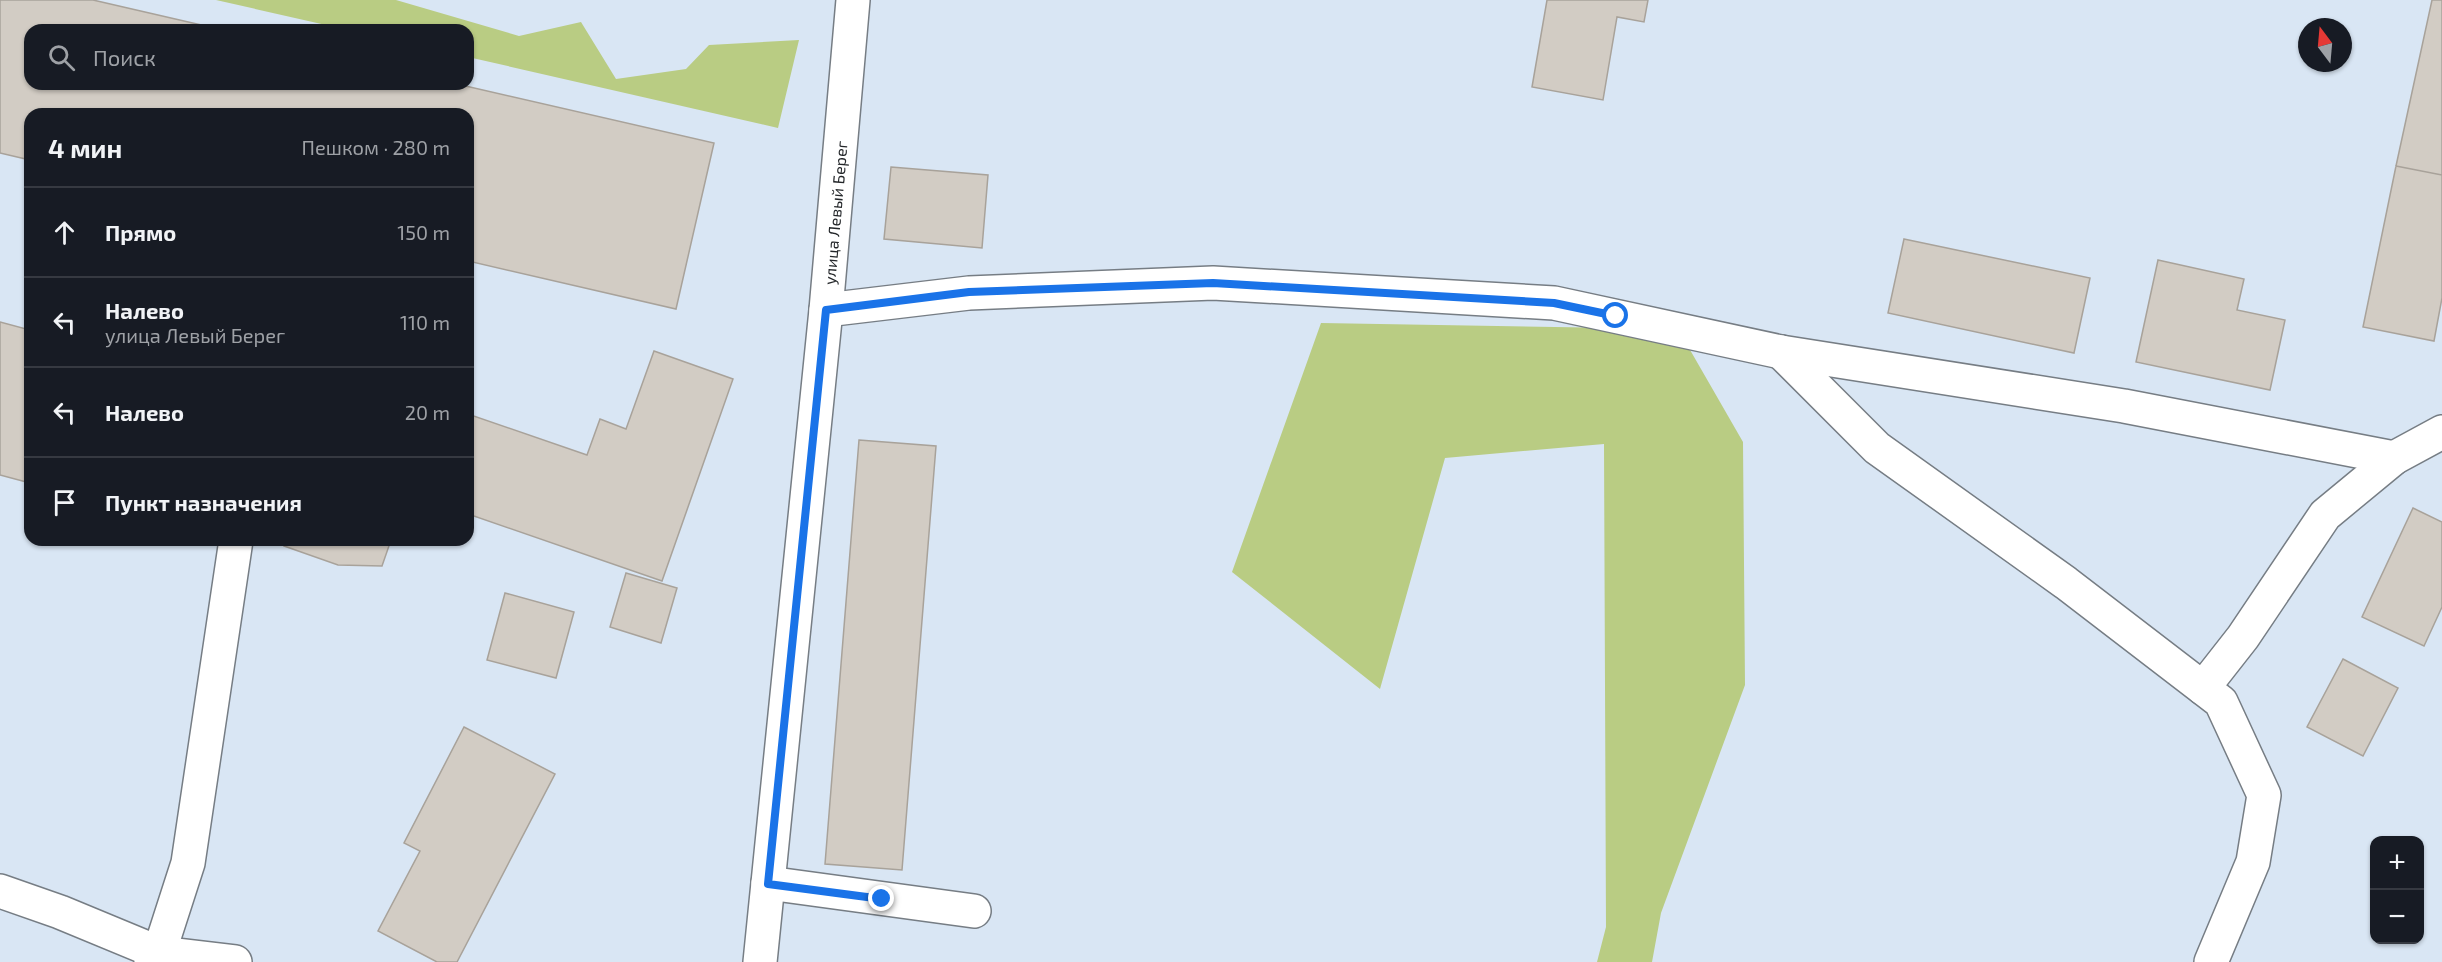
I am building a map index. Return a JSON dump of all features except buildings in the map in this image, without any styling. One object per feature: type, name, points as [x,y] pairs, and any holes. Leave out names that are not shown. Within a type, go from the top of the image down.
[{"type":"street","name":"улица Левый Берег","points":[[760,962],[826,310],[853,0]]},
{"type":"street","points":[[826,310],[969,292],[1213,283],[1554,303],[1781,352],[2124,406],[2394,458]]},
{"type":"street","points":[[1781,352],[1877,448],[2066,583],[2221,702],[2264,795],[2253,862],[2211,962]]},
{"type":"street","points":[[2203,688],[2242,637],[2325,515],[2394,458],[2442,432]]},
{"type":"street","points":[[155,958],[188,863],[235,546]]},
{"type":"street","points":[[768,884],[974,911]]},
{"type":"street","points":[[0,891],[60,912],[155,958],[235,962]]},
{"type":"shaded area","points":[[0,0],[2442,0],[2442,962],[0,962]]},
{"type":"green space","points":[[216,0],[396,0],[519,36],[581,22],[616,79],[686,69],[709,45],[799,40],[778,128],[474,58],[474,24],[322,24]]},
{"type":"green space","points":[[1321,323],[1678,329],[1743,442],[1745,685],[1661,913],[1652,962],[1597,962],[1606,927],[1604,444],[1445,458],[1380,689],[1232,572]]},
{"type":"route","points":[[882,899],[768,884],[826,310],[969,292],[1213,283],[1554,303],[1616,316]]}]
